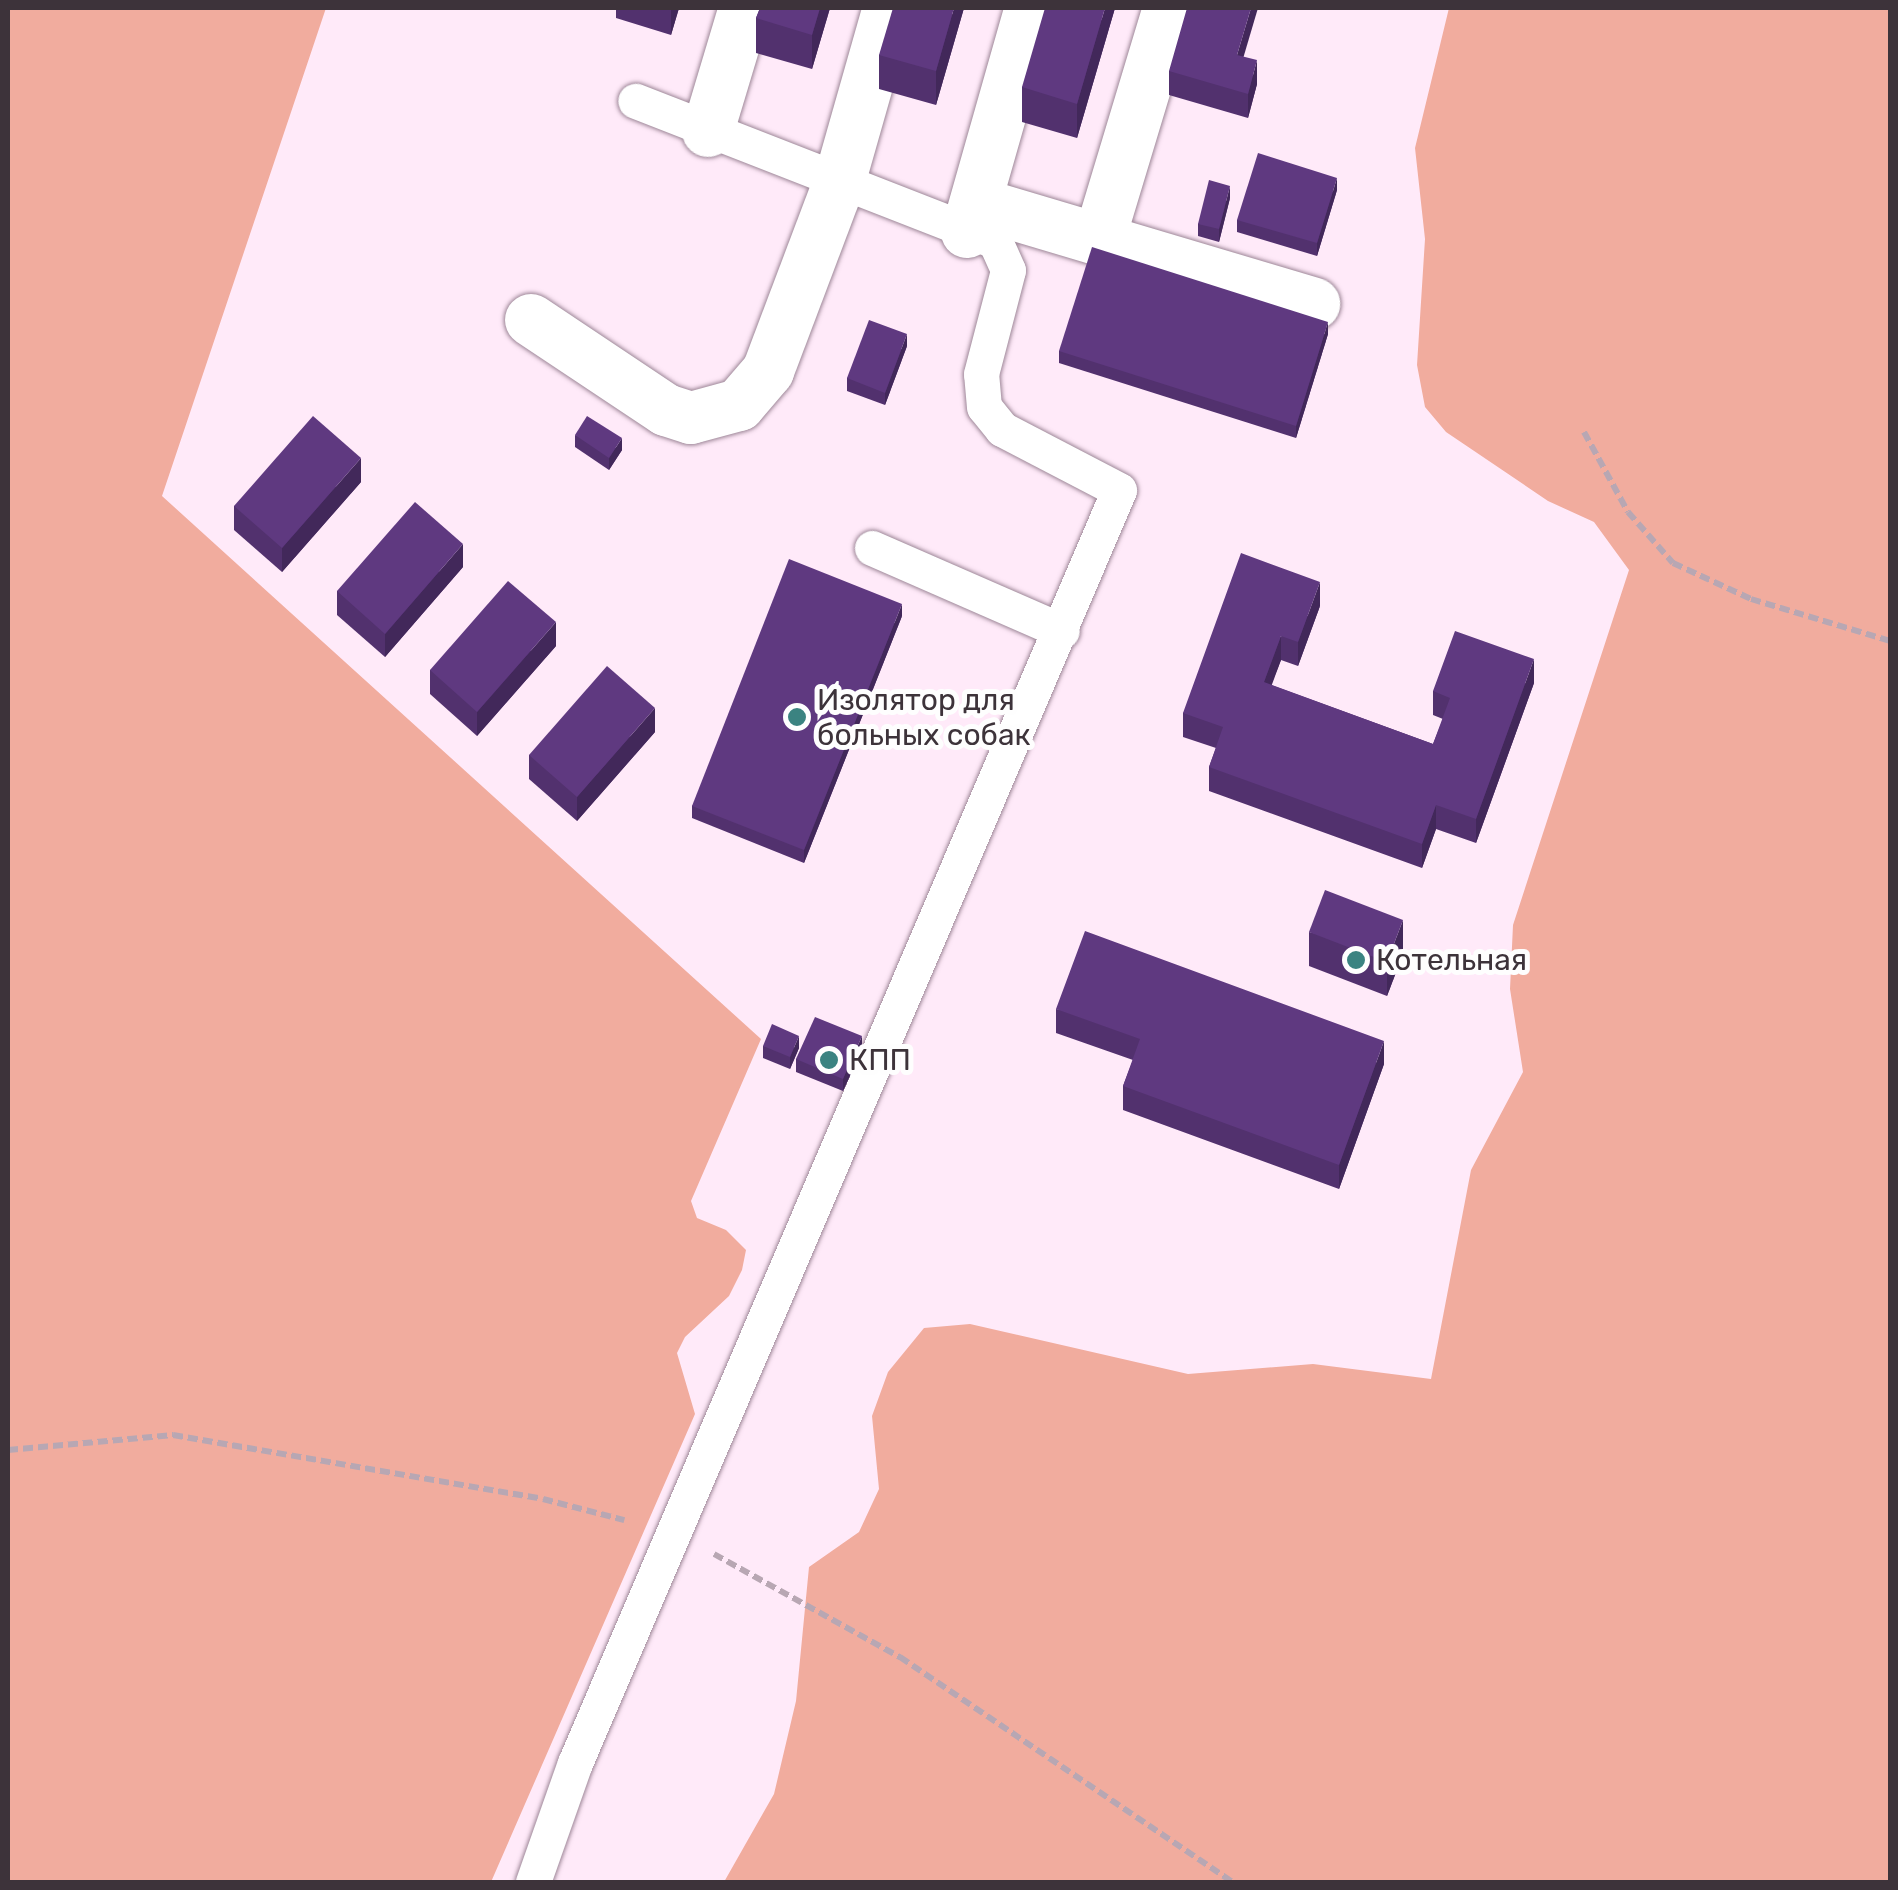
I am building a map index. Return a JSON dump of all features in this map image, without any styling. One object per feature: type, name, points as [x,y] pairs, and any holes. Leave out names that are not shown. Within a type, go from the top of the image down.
[{"type":"street","points":[[708,130],[745,8]]},
{"type":"street","points":[[531,320],[666,410],[691,418],[720,414],[739,405],[768,371],[839,183],[890,8]]},
{"type":"street","points":[[1031,8],[971,218],[1099,240],[1314,304]]},
{"type":"street","points":[[1099,240],[1169,8]]},
{"type":"lane","points":[[533,1882],[575,1763],[1119,490],[1002,429],[984,407],[981,374],[1008,270],[995,242],[971,218],[839,183],[635,101]]},
{"type":"lane","points":[[872,548],[1062,631]]},
{"type":"path","points":[[1584,432],[1628,512],[1672,563],[1751,598],[1890,641]]},
{"type":"shaded area","points":[[8,8],[326,8],[162,496],[761,1039],[691,1201],[697,1218],[726,1230],[746,1250],[742,1270],[729,1296],[685,1337],[677,1353],[695,1414],[491,1882],[8,1882]]},
{"type":"shaded area","points":[[1449,8],[1890,8],[1890,1882],[724,1882],[774,1794],[796,1701],[809,1567],[859,1532],[879,1489],[872,1416],[888,1372],[924,1328],[970,1324],[1188,1374],[1313,1364],[1431,1379],[1471,1170],[1523,1072],[1510,989],[1513,925],[1629,570],[1594,522],[1548,501],[1446,432],[1425,407],[1417,365],[1425,239],[1415,148]]},
{"type":"building","points":[[760,8],[820,8],[812,35],[756,18]]},
{"type":"building","points":[[893,8],[954,8],[936,71],[879,55]]},
{"type":"building","points":[[1045,8],[1105,8],[1077,104],[1022,87]]},
{"type":"building","points":[[1187,8],[1251,8],[1237,55],[1257,60],[1248,94],[1169,71]]},
{"type":"building","points":[[1258,153],[1337,178],[1317,243],[1237,220]]},
{"type":"building","points":[[1209,180],[1230,186],[1219,229],[1198,224]]},
{"type":"building","points":[[1092,247],[1328,322],[1296,426],[1059,351]]},
{"type":"building","points":[[869,320],[907,334],[885,393],[847,378]]},
{"type":"building","points":[[313,416],[361,458],[282,548],[234,506]]},
{"type":"building","points":[[587,416],[622,438],[609,458],[575,435]]},
{"type":"building","points":[[415,502],[463,544],[385,634],[337,591]]},
{"type":"building","points":[[1241,553],[1320,582],[1298,642],[1281,636],[1264,682],[1433,744],[1450,698],[1433,691],[1455,631],[1534,659],[1476,819],[1436,805],[1422,844],[1209,767],[1223,727],[1183,713]]},
{"type":"building","name":"Изолятор для больных собак","points":[[789,559],[902,604],[804,850],[692,806]]},
{"type":"building","points":[[508,581],[556,622],[477,712],[430,670]]},
{"type":"building","points":[[607,666],[655,708],[577,797],[529,755]]},
{"type":"building","points":[[1325,890],[1403,920],[1387,962],[1309,932]]},
{"type":"building","points":[[1085,931],[1384,1041],[1339,1165],[1123,1086],[1140,1039],[1056,1009]]},
{"type":"building","name":"КПП","points":[[815,1017],[862,1036],[843,1079],[796,1059]]},
{"type":"building","points":[[772,1024],[799,1036],[790,1057],[763,1046]]},
{"type":"place","name":"Изолятор для больных собак","points":[[797,717]]},
{"type":"place","name":"Котельная","points":[[1356,960]]},
{"type":"place","name":"КПП","points":[[829,1060]]}]
